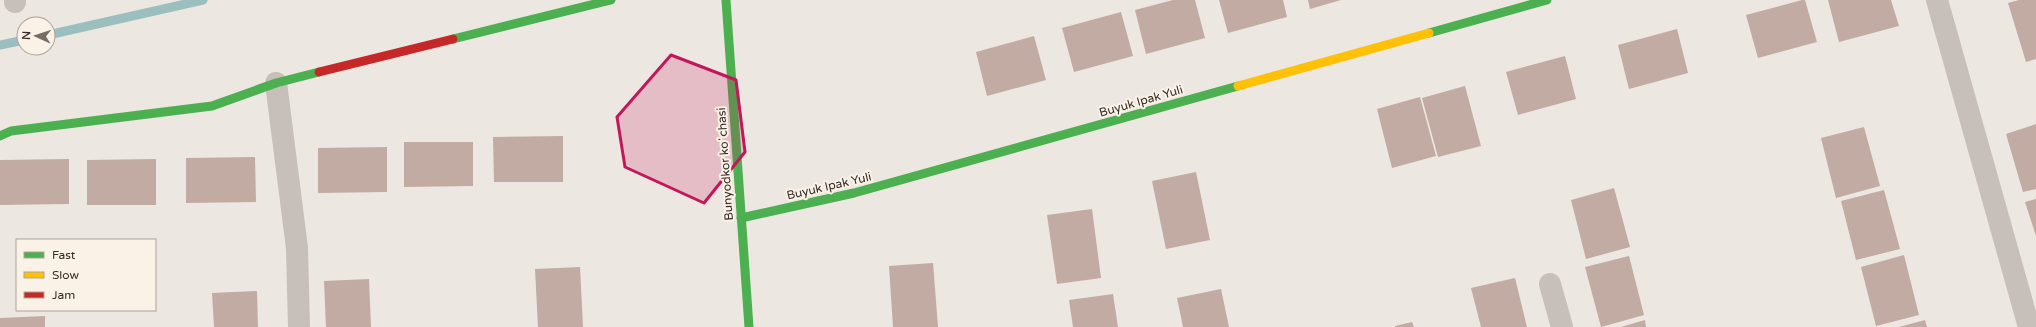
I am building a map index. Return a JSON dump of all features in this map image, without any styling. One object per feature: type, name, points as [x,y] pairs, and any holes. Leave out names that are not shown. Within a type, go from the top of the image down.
[{"type":"street","points":[[0,136],[11,132],[212,106],[276,83],[611,0]]},
{"type":"street","name":"Bunyodkor koʻchasi","points":[[726,0],[749,327]]},
{"type":"street","name":"Buyuk Ipak Yuli","points":[[741,218],[854,194],[1546,0]]},
{"type":"street","points":[[1937,0],[2029,327]]},
{"type":"street","points":[[276,83],[297,248],[299,327]]},
{"type":"street","points":[[1550,284],[1562,327]]},
{"type":"highlighted area","points":[[671,55],[736,80],[745,152],[704,203],[625,167],[617,117]]},
{"type":"building","points":[[1173,0],[1195,0],[1205,38],[1146,54],[1135,10]]},
{"type":"building","points":[[1219,0],[1283,0],[1287,17],[1228,33]]},
{"type":"building","points":[[1308,0],[1341,0],[1310,9]]},
{"type":"building","points":[[1805,0],[1817,42],[1758,58],[1746,15]]},
{"type":"building","points":[[1828,0],[1891,0],[1899,26],[1839,42]]},
{"type":"building","points":[[2019,0],[2036,0],[2036,59],[2026,62],[2008,3]]},
{"type":"building","points":[[1121,12],[1133,56],[1074,72],[1062,28]]},
{"type":"building","points":[[1677,29],[1688,73],[1629,89],[1618,45]]},
{"type":"building","points":[[1034,36],[1046,80],[987,96],[976,52]]},
{"type":"building","points":[[1565,56],[1576,99],[1518,115],[1506,72]]},
{"type":"building","points":[[1465,86],[1481,146],[1438,157],[1422,98]]},
{"type":"building","points":[[1420,97],[1436,156],[1392,168],[1377,109]]},
{"type":"building","points":[[2036,124],[2036,189],[2023,192],[2006,134]]},
{"type":"building","points":[[1864,127],[1880,186],[1836,198],[1821,138]]},
{"type":"building","points":[[563,136],[563,182],[494,182],[493,137]]},
{"type":"building","points":[[404,142],[473,142],[473,186],[404,187]]},
{"type":"building","points":[[387,147],[387,192],[318,193],[318,148]]},
{"type":"building","points":[[255,157],[256,202],[186,203],[186,158]]},
{"type":"building","points":[[69,159],[69,204],[0,205],[0,160]]},
{"type":"building","points":[[156,159],[156,205],[87,205],[87,160]]},
{"type":"building","points":[[1196,172],[1210,240],[1166,249],[1152,181]]},
{"type":"building","points":[[1614,188],[1630,247],[1586,259],[1571,200]]},
{"type":"building","points":[[1884,190],[1900,249],[1856,260],[1841,201]]},
{"type":"building","points":[[2036,199],[2036,236],[2025,202]]},
{"type":"building","points":[[1092,209],[1101,278],[1057,284],[1047,215]]},
{"type":"building","points":[[1904,255],[1919,315],[1876,326],[1861,267]]},
{"type":"building","points":[[1629,256],[1644,315],[1601,327],[1585,267]]},
{"type":"building","points":[[933,263],[938,327],[893,327],[889,266]]},
{"type":"building","points":[[580,267],[583,327],[538,327],[535,269]]},
{"type":"building","points":[[1515,278],[1527,327],[1481,327],[1471,288]]},
{"type":"building","points":[[369,279],[371,327],[326,327],[324,281]]},
{"type":"building","points":[[1221,289],[1229,327],[1183,327],[1177,298]]},
{"type":"building","points":[[257,291],[258,327],[214,327],[212,293]]},
{"type":"building","points":[[1113,294],[1118,327],[1073,327],[1069,300]]},
{"type":"building","points":[[45,316],[45,327],[0,327],[0,318]]},
{"type":"building","points":[[1645,320],[1646,327],[1621,327]]},
{"type":"building","points":[[1925,320],[1927,327],[1899,327]]},
{"type":"building","points":[[1412,322],[1414,327],[1395,327],[1395,326]]},
{"type":"waterway","points":[[56,33],[203,0]]},
{"type":"waterway","points":[[0,45],[16,42]]},
{"type":"traffic: fast","points":[[453,39],[611,0]]},
{"type":"traffic: fast","points":[[726,0],[749,327]]},
{"type":"traffic: fast","points":[[1429,33],[1547,0]]},
{"type":"traffic: fast","points":[[0,136],[11,131],[212,106],[276,83],[319,72]]},
{"type":"traffic: fast","points":[[741,218],[854,193],[1238,86]]},
{"type":"traffic: slow","points":[[1238,86],[1429,33]]},
{"type":"traffic: jam","points":[[319,72],[453,39]]}]
